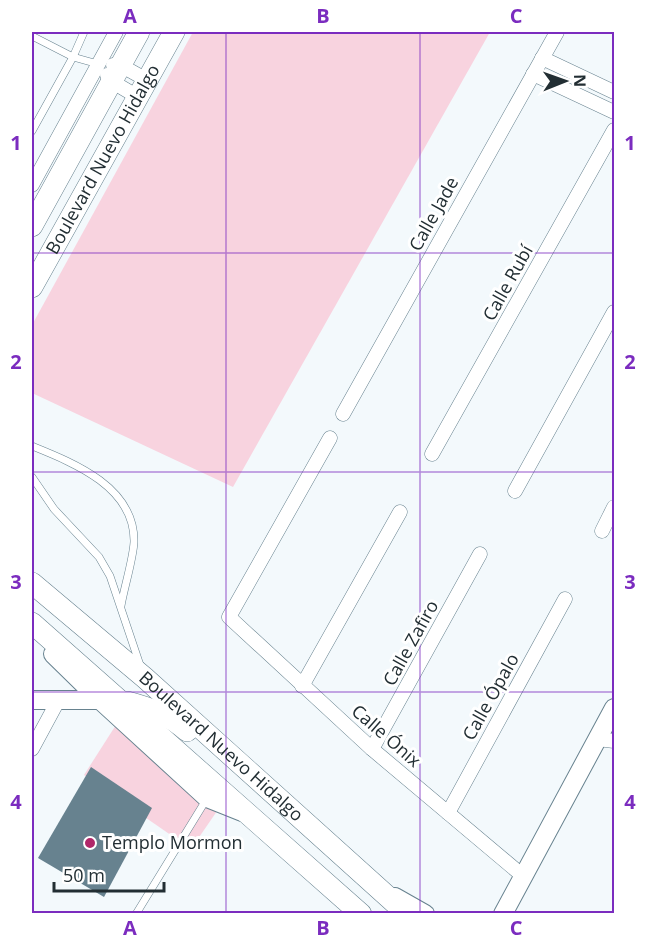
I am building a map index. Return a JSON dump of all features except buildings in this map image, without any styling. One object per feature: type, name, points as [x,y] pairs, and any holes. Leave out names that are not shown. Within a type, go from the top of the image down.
[{"type":"main road","name":"Boulevard Nuevo Hidalgo","points":[[32,226],[139,32]]},
{"type":"main road","name":"Boulevard Nuevo Hidalgo","points":[[32,288],[174,32]]},
{"type":"main road","name":"Boulevard Nuevo Hidalgo","points":[[32,583],[145,678],[407,914]]},
{"type":"main road","name":"Boulevard Nuevo Hidalgo","points":[[32,623],[110,700],[254,818],[362,914]]},
{"type":"main road","points":[[32,623],[44,646],[73,673],[110,700],[125,723],[207,798],[254,818]]},
{"type":"main road","points":[[59,699],[67,693],[72,684],[73,673]]},
{"type":"main road","points":[[59,699],[125,723]]},
{"type":"main road","points":[[32,700],[110,700],[148,707],[174,720],[214,752],[249,773]]},
{"type":"main road","points":[[503,913],[606,740],[615,708]]},
{"type":"main road","points":[[378,888],[425,914]]},
{"type":"street","points":[[32,185],[116,32]]},
{"type":"street","name":"Calle Jade","points":[[343,414],[557,32]]},
{"type":"street","points":[[542,58],[615,92]]},
{"type":"street","points":[[98,64],[143,88]]},
{"type":"street","points":[[116,73],[143,88]]},
{"type":"street","points":[[533,74],[615,112]]},
{"type":"street","name":"Calle Rubí","points":[[432,454],[615,130]]},
{"type":"street","points":[[515,491],[615,312]]},
{"type":"street","name":"Calle Ónix","points":[[330,438],[229,617],[372,749],[524,876]]},
{"type":"street","points":[[602,531],[615,507]]},
{"type":"street","points":[[302,686],[400,512]]},
{"type":"street","name":"Calle Zafiro","points":[[372,749],[480,554]]},
{"type":"street","name":"Calle Ópalo","points":[[448,813],[565,599]]},
{"type":"street","points":[[32,749],[59,699]]},
{"type":"lane","points":[[32,131],[73,57],[84,32]]},
{"type":"lane","points":[[32,36],[73,57],[98,64]]},
{"type":"lane","points":[[32,446],[71,461],[88,471],[120,498],[130,518],[134,542],[120,609]]},
{"type":"lane","points":[[32,477],[54,509],[99,557],[110,576],[145,678]]},
{"type":"lane","points":[[136,914],[207,798]]},
{"type":"shaded area","points":[[193,32],[490,32],[233,487],[32,393],[32,325]]},
{"type":"shaded area","points":[[123,714],[228,795],[191,849],[84,775]]},
{"type":"place","name":"Templo Mormon","points":[[90,843]]}]
